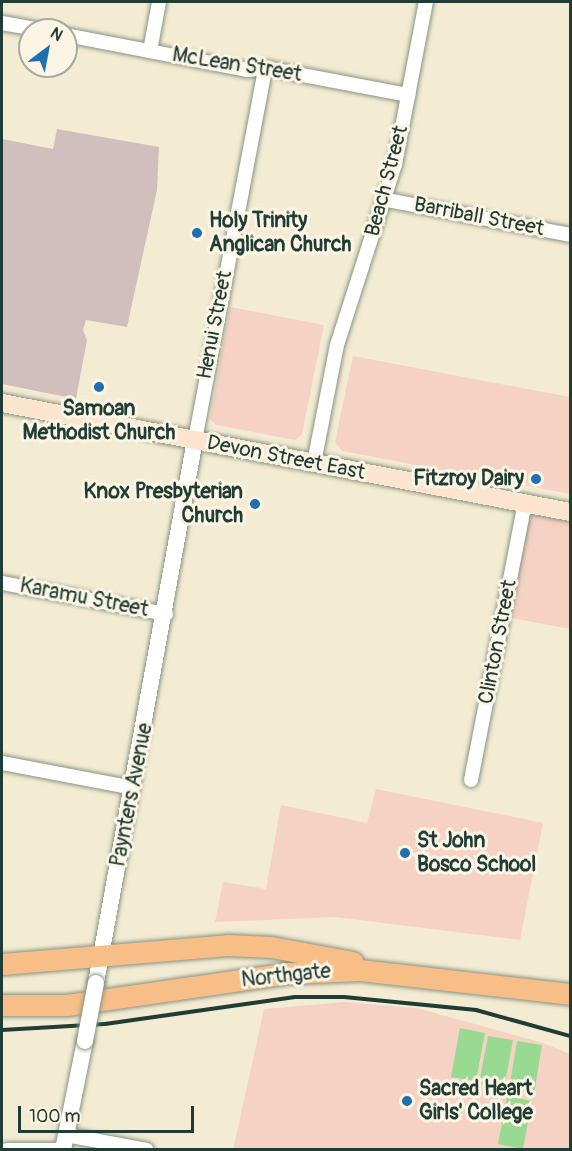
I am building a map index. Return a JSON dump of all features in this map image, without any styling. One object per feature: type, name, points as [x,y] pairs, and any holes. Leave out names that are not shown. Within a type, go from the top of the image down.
[{"type":"highway","points":[[2,964],[102,953],[249,946],[309,953],[395,972]]},
{"type":"highway","name":"Northgate","points":[[2,1005],[67,1005],[290,973],[395,972],[570,994]]},
{"type":"main road","name":"Devon Street East","points":[[2,404],[570,512]]},
{"type":"street","points":[[150,51],[159,2]]},
{"type":"street","name":"Beach Street","points":[[314,463],[337,345],[387,200],[426,2]]},
{"type":"street","points":[[2,23],[18,26]]},
{"type":"street","name":"McLean Street","points":[[78,37],[247,70],[265,69],[408,95]]},
{"type":"street","name":"Henui Street","points":[[195,440],[265,69]]},
{"type":"street","name":"Barriball Street","points":[[387,200],[570,235]]},
{"type":"street","name":"Paynters Avenue","points":[[64,1145],[166,614],[195,440]]},
{"type":"street","name":"Clinton Street","points":[[471,780],[525,503]]},
{"type":"street","name":"Karamu Street","points":[[2,583],[166,614]]},
{"type":"street","points":[[2,763],[133,788]]},
{"type":"street","points":[[7,1149],[64,1145],[147,1149]]},
{"type":"shaded area","points":[[57,129],[159,147],[157,190],[127,327],[86,320],[83,330],[87,340],[76,399],[2,384],[2,139],[53,149]]},
{"type":"shaded area","points":[[230,307],[324,325],[302,434],[295,440],[216,425],[210,419]]},
{"type":"shaded area","points":[[353,356],[570,397],[570,494],[342,451],[335,442]]},
{"type":"shaded area","points":[[520,512],[570,521],[570,629],[502,616]]},
{"type":"shaded area","name":"St John Bosco School","points":[[376,789],[543,823],[520,940],[335,917],[215,922],[223,882],[266,889],[281,805],[367,823]]},
{"type":"shaded area","name":"Sacred Heart Girls' College","points":[[344,1002],[417,1008],[543,1043],[570,1054],[570,1149],[233,1150],[264,1009]]},
{"type":"green space","points":[[460,1028],[485,1033],[476,1081],[451,1077]]},
{"type":"green space","points":[[488,1036],[513,1040],[504,1089],[479,1084]]},
{"type":"green space","points":[[517,1041],[542,1045],[534,1094],[509,1089]]},
{"type":"green space","points":[[507,1096],[532,1101],[523,1149],[498,1144]]},
{"type":"railway","points":[[2,1030],[105,1024],[295,997],[344,997],[476,1010],[570,1036]]},
{"type":"place","name":"Holy Trinity Anglican Church","points":[[197,233]]},
{"type":"place","name":"Samoan Methodist Church","points":[[99,387]]},
{"type":"place","name":"Fitzroy Dairy","points":[[536,479]]},
{"type":"place","name":"Knox Presbyterian Church","points":[[255,504]]},
{"type":"place","name":"St John Bosco School","points":[[405,853]]},
{"type":"place","name":"Sacred Heart Girls' College","points":[[407,1101]]}]
